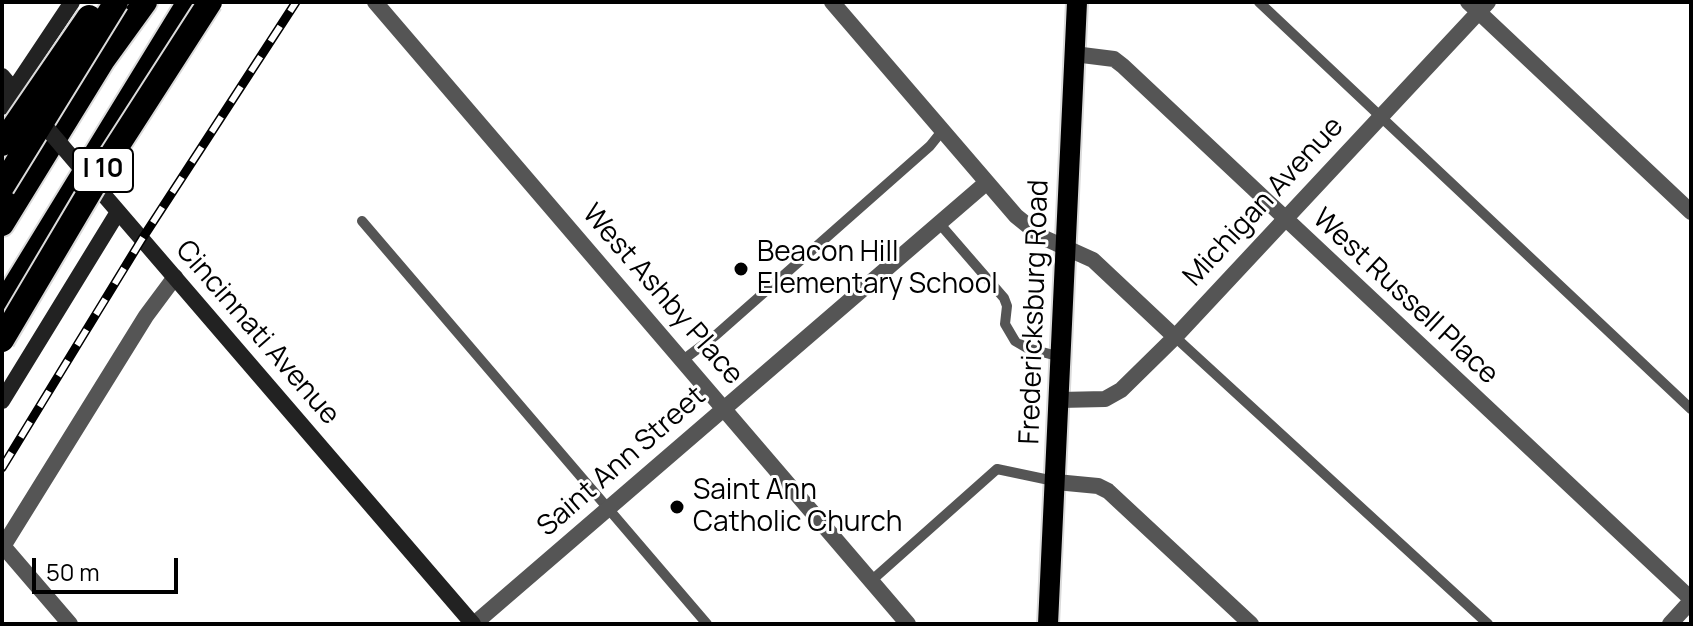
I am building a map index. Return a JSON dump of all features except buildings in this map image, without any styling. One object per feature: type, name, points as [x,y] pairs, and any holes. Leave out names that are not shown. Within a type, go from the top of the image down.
[{"type":"highway","points":[[2,144],[100,2]]},
{"type":"highway","name":"I 10","points":[[2,187],[116,2]]},
{"type":"highway","points":[[2,224],[103,60],[145,2]]},
{"type":"highway","points":[[2,307],[189,2]]},
{"type":"highway","name":"I 10","points":[[2,340],[111,156],[210,2]]},
{"type":"main road","name":"Fredericksburg Road","points":[[1048,624],[1077,2]]},
{"type":"street","points":[[2,107],[72,2]]},
{"type":"street","name":"West Ashby Place","points":[[375,2],[908,624]]},
{"type":"street","points":[[832,2],[986,183],[1034,232],[1093,260],[1175,337]]},
{"type":"street","points":[[1478,5],[1691,212]]},
{"type":"street","name":"Michigan Avenue","points":[[1060,400],[1105,399],[1121,390],[1175,337],[1478,5]]},
{"type":"street","name":"West Russell Place","points":[[1074,54],[1114,59],[1123,66],[1691,600]]},
{"type":"street","name":"Cincinnati Avenue","points":[[2,76],[473,624]]},
{"type":"street","name":"Saint Ann Street","points":[[473,624],[986,183]]},
{"type":"street","points":[[2,401],[118,212]]},
{"type":"street","points":[[70,624],[2,547],[146,316],[175,277]]},
{"type":"street","points":[[1056,482],[1098,486],[1108,491],[1251,624]]},
{"type":"street","points":[[1670,624],[1691,600]]},
{"type":"lane","points":[[1259,2],[1691,409]]},
{"type":"lane","points":[[683,360],[716,335],[930,146],[942,131]]},
{"type":"lane","points":[[362,221],[707,624]]},
{"type":"lane","points":[[939,223],[1004,298],[1007,306],[1005,324],[1015,341],[1027,348],[1061,357]]},
{"type":"lane","points":[[1175,337],[1488,624]]},
{"type":"lane","points":[[871,581],[997,469],[1056,482]]},
{"type":"railway","points":[[2,468],[142,239],[296,2]]},
{"type":"place","name":"Beacon Hill Elementary School","points":[[741,269]]},
{"type":"place","name":"Saint Ann Catholic Church","points":[[677,507]]}]
